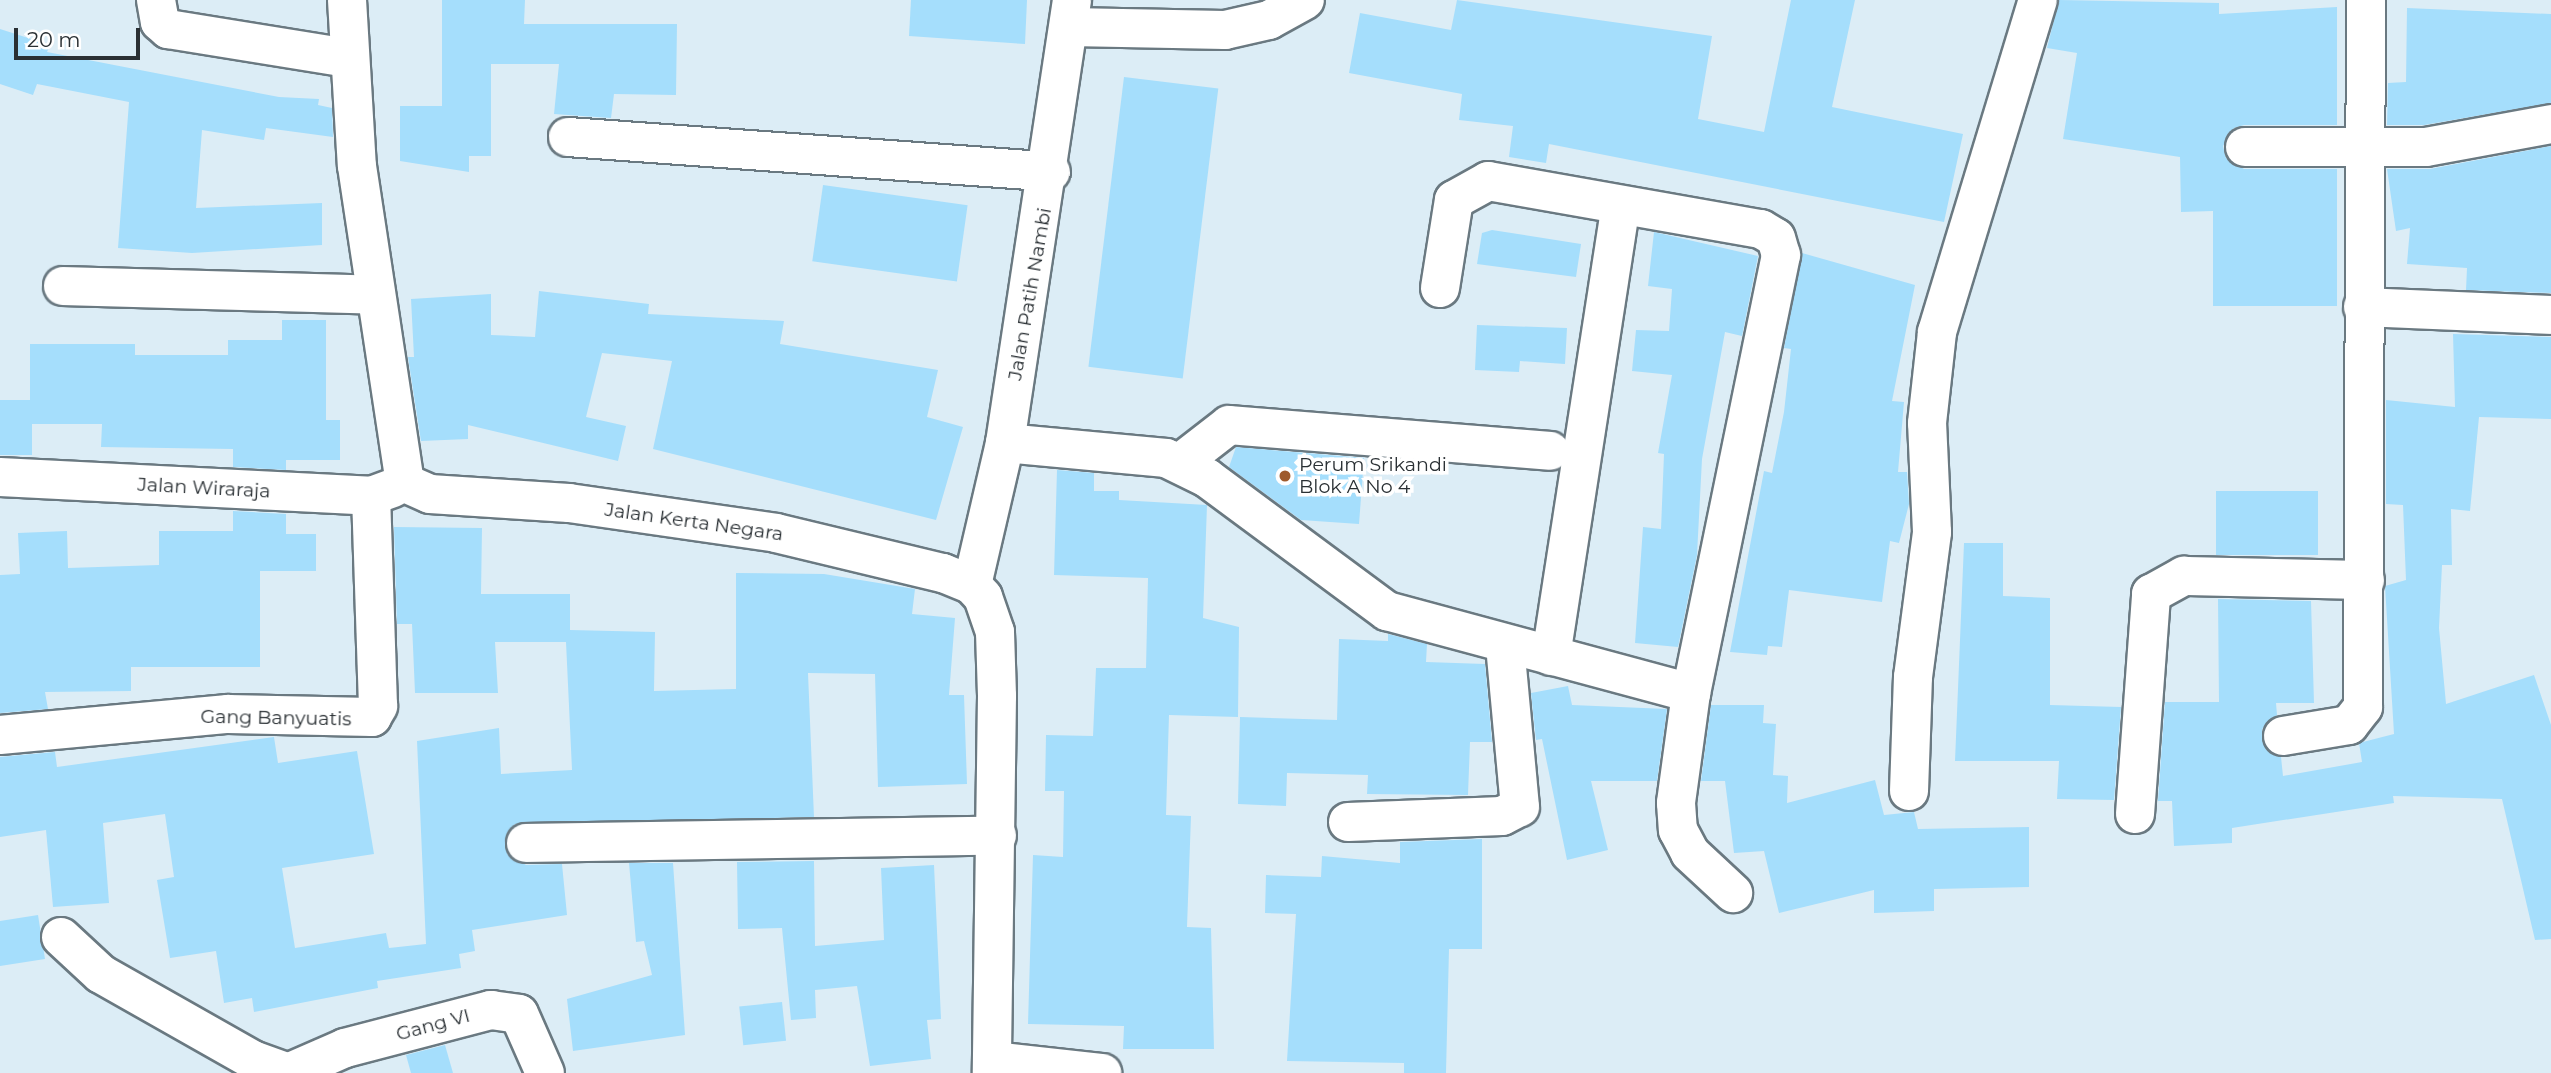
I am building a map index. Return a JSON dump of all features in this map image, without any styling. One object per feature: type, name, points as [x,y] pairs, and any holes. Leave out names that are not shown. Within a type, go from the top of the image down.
[{"type":"street","points":[[156,0],[160,23],[168,29],[348,58]]},
{"type":"street","points":[[346,0],[348,58],[376,295],[388,490]]},
{"type":"street","points":[[1071,14],[1226,30],[1269,20],[1305,0]]},
{"type":"street","points":[[1909,791],[1913,677],[1931,532],[1927,423],[1937,332],[2038,0]]},
{"type":"street","points":[[2283,736],[2356,721],[2364,692],[2363,307],[2366,0]]},
{"type":"street","name":"Jalan Patih Nambi","points":[[972,585],[1005,443],[1051,172],[1071,14]]},
{"type":"street","points":[[2245,147],[2365,149],[2471,143],[2551,124]]},
{"type":"street","points":[[568,138],[1051,172]]},
{"type":"street","points":[[1440,288],[1454,200],[1469,187],[1488,181],[1761,229],[1781,248],[1691,693],[1678,830],[1690,853],[1733,893]]},
{"type":"street","points":[[1551,656],[1621,206]]},
{"type":"street","points":[[63,286],[376,295]]},
{"type":"street","points":[[2363,307],[2551,315]]},
{"type":"street","points":[[1180,463],[1229,425],[1550,451]]},
{"type":"street","points":[[1005,443],[1122,452],[1180,463],[1387,611],[1691,693]]},
{"type":"street","name":"Jalan Wiraraja","points":[[0,477],[388,490]]},
{"type":"street","name":"Jalan Kerta Negara","points":[[388,490],[718,522],[906,562],[972,585]]},
{"type":"street","name":"Gang Banyuatis","points":[[0,735],[228,715],[372,717],[378,706],[388,490]]},
{"type":"street","points":[[2135,814],[2151,594],[2184,576],[2365,580]]},
{"type":"street","points":[[972,585],[995,632],[997,836],[993,1067],[1102,1073]]},
{"type":"street","points":[[1348,822],[1502,816],[1520,807],[1504,644]]},
{"type":"street","points":[[526,844],[997,836]]},
{"type":"street","points":[[61,937],[101,974],[253,1060],[288,1073]]},
{"type":"street","name":"Gang VI","points":[[288,1073],[345,1048],[491,1010],[519,1014],[545,1073]]},
{"type":"building","points":[[442,0],[525,0],[524,24],[677,24],[676,95],[614,94],[611,118],[554,114],[559,64],[491,64],[491,156],[469,156],[469,172],[400,161],[400,106],[442,106]]},
{"type":"building","points":[[911,0],[1027,0],[1025,44],[909,36]]},
{"type":"building","points":[[1457,0],[1712,36],[1698,119],[1764,132],[1791,0],[1855,0],[1832,107],[1963,134],[1944,222],[1549,144],[1546,163],[1509,157],[1513,126],[1459,120],[1462,94],[1349,73],[1360,13],[1451,30]]},
{"type":"building","points":[[2059,0],[2219,3],[2219,14],[2337,7],[2337,125],[2244,125],[2234,128],[2223,146],[2226,158],[2244,169],[2337,169],[2337,306],[2213,306],[2213,211],[2181,212],[2180,157],[2063,139],[2077,53],[2047,48]]},
{"type":"building","points":[[2407,8],[2551,14],[2551,103],[2424,125],[2387,125],[2388,83],[2406,82]]},
{"type":"building","points":[[0,29],[50,45],[47,52],[279,97],[319,99],[318,105],[332,108],[333,137],[266,128],[264,140],[202,130],[196,208],[322,203],[322,245],[192,253],[118,248],[129,102],[37,84],[33,95],[0,84]]},
{"type":"building","points":[[1124,77],[1218,89],[1183,378],[1088,367]]},
{"type":"building","points":[[2551,146],[2551,293],[2466,290],[2467,268],[2407,264],[2410,228],[2396,231],[2387,169],[2430,169]]},
{"type":"building","points":[[823,185],[968,205],[957,282],[812,261]]},
{"type":"building","points":[[1492,230],[1581,244],[1576,277],[1477,264],[1482,233]]},
{"type":"building","points":[[1654,232],[1758,256],[1742,336],[1725,332],[1702,459],[1697,555],[1678,647],[1635,643],[1643,527],[1661,529],[1664,454],[1658,453],[1672,375],[1632,371],[1636,330],[1669,331],[1672,289],[1648,286]]},
{"type":"building","points":[[1802,253],[1915,285],[1892,401],[1904,402],[1898,472],[1907,472],[1909,504],[1899,543],[1890,541],[1882,602],[1789,590],[1782,647],[1768,646],[1767,655],[1730,652],[1764,471],[1772,473],[1784,412],[1791,349],[1784,348]]},
{"type":"building","points":[[539,291],[649,304],[648,314],[784,321],[780,344],[938,370],[927,417],[963,427],[936,520],[653,449],[672,361],[602,353],[586,417],[626,426],[618,461],[468,425],[468,439],[421,441],[408,357],[414,357],[411,299],[491,294],[491,335],[535,337]]},
{"type":"building","points":[[282,320],[326,320],[326,420],[340,420],[340,460],[286,460],[286,470],[233,467],[233,449],[101,447],[102,424],[32,424],[32,455],[0,455],[0,400],[30,400],[30,344],[135,344],[135,355],[228,355],[228,340],[282,340]]},
{"type":"building","points":[[1477,325],[1567,328],[1565,364],[1520,361],[1519,372],[1475,370]]},
{"type":"building","points":[[2453,334],[2551,337],[2551,419],[2479,417],[2470,511],[2451,509],[2452,565],[2442,565],[2439,628],[2446,704],[2534,675],[2551,725],[2551,939],[2535,940],[2502,799],[2393,796],[2394,803],[2232,828],[2232,843],[2174,846],[2172,801],[2158,801],[2165,702],[2219,702],[2218,599],[2311,601],[2314,703],[2276,703],[2277,715],[2262,729],[2266,749],[2281,757],[2283,776],[2362,762],[2359,743],[2394,734],[2385,586],[2406,580],[2403,505],[2386,504],[2386,400],[2455,407]]},
{"type":"building","points":[[1236,447],[1364,458],[1359,524],[1301,520],[1229,467]]},
{"type":"building","points":[[1057,470],[1094,473],[1094,491],[1119,491],[1119,500],[1207,505],[1203,618],[1239,627],[1238,717],[1169,715],[1166,815],[1191,816],[1187,927],[1211,928],[1214,1049],[1123,1049],[1124,1026],[1028,1024],[1033,855],[1063,857],[1064,791],[1045,791],[1046,735],[1093,736],[1096,668],[1146,668],[1148,578],[1054,575]]},
{"type":"building","points":[[2216,491],[2318,491],[2318,555],[2216,555]]},
{"type":"building","points":[[233,511],[286,514],[286,534],[316,534],[316,571],[260,571],[260,667],[131,667],[131,691],[45,692],[48,709],[0,713],[0,575],[20,574],[18,533],[67,531],[68,568],[159,565],[159,531],[233,531]]},
{"type":"building","points":[[394,527],[482,528],[481,594],[570,594],[570,630],[655,632],[654,691],[736,689],[736,573],[824,574],[915,589],[912,614],[955,618],[949,695],[964,695],[967,784],[878,787],[875,674],[808,673],[814,817],[515,824],[507,833],[507,854],[526,865],[562,864],[567,915],[472,930],[475,951],[459,954],[461,968],[377,981],[378,988],[254,1012],[252,998],[224,1003],[216,951],[170,958],[157,880],[174,877],[165,814],[103,823],[109,903],[53,907],[46,830],[0,837],[0,757],[55,752],[57,767],[274,737],[278,763],[357,751],[374,854],[282,868],[295,948],[386,933],[389,948],[426,944],[417,741],[499,728],[501,774],[572,770],[566,642],[495,642],[498,693],[415,693],[412,624],[397,624]]},
{"type":"building","points":[[1964,543],[2003,543],[2003,596],[2050,598],[2050,705],[2121,707],[2114,800],[2057,799],[2059,761],[1955,761]]},
{"type":"building","points":[[1388,634],[1427,644],[1426,662],[1485,664],[1492,742],[1470,742],[1468,795],[1367,794],[1368,775],[1287,773],[1286,806],[1238,804],[1240,717],[1337,720],[1339,639],[1388,641]]},
{"type":"building","points":[[1568,686],[1572,705],[1667,709],[1657,781],[1591,781],[1608,850],[1567,860],[1542,739],[1536,740],[1531,693]]},
{"type":"building","points":[[1711,705],[1764,705],[1763,723],[1776,724],[1773,775],[1788,776],[1787,803],[1875,780],[1884,815],[1914,812],[1918,829],[2029,827],[2029,887],[1934,889],[1934,911],[1874,913],[1874,890],[1779,913],[1764,851],[1734,853],[1725,781],[1701,781]]},
{"type":"building","points":[[1482,839],[1482,949],[1449,949],[1446,1073],[1404,1073],[1404,1063],[1287,1061],[1296,914],[1265,913],[1266,875],[1321,877],[1322,856],[1400,863],[1400,842]]},
{"type":"building","points":[[814,861],[815,946],[884,940],[881,868],[934,865],[941,1019],[927,1020],[931,1059],[870,1066],[857,986],[815,990],[816,1018],[791,1020],[782,928],[738,929],[737,862]]},
{"type":"building","points":[[629,863],[673,863],[685,1035],[573,1051],[567,999],[652,975],[644,941],[636,942]]},
{"type":"building","points":[[38,915],[45,959],[0,966],[0,921]]},
{"type":"building","points":[[782,1002],[786,1041],[743,1045],[739,1006]]},
{"type":"building","points":[[445,1045],[453,1073],[411,1073],[406,1055]]},
{"type":"place","name":"Perum Srikandi Blok A No 4","points":[[1285,476]]}]
